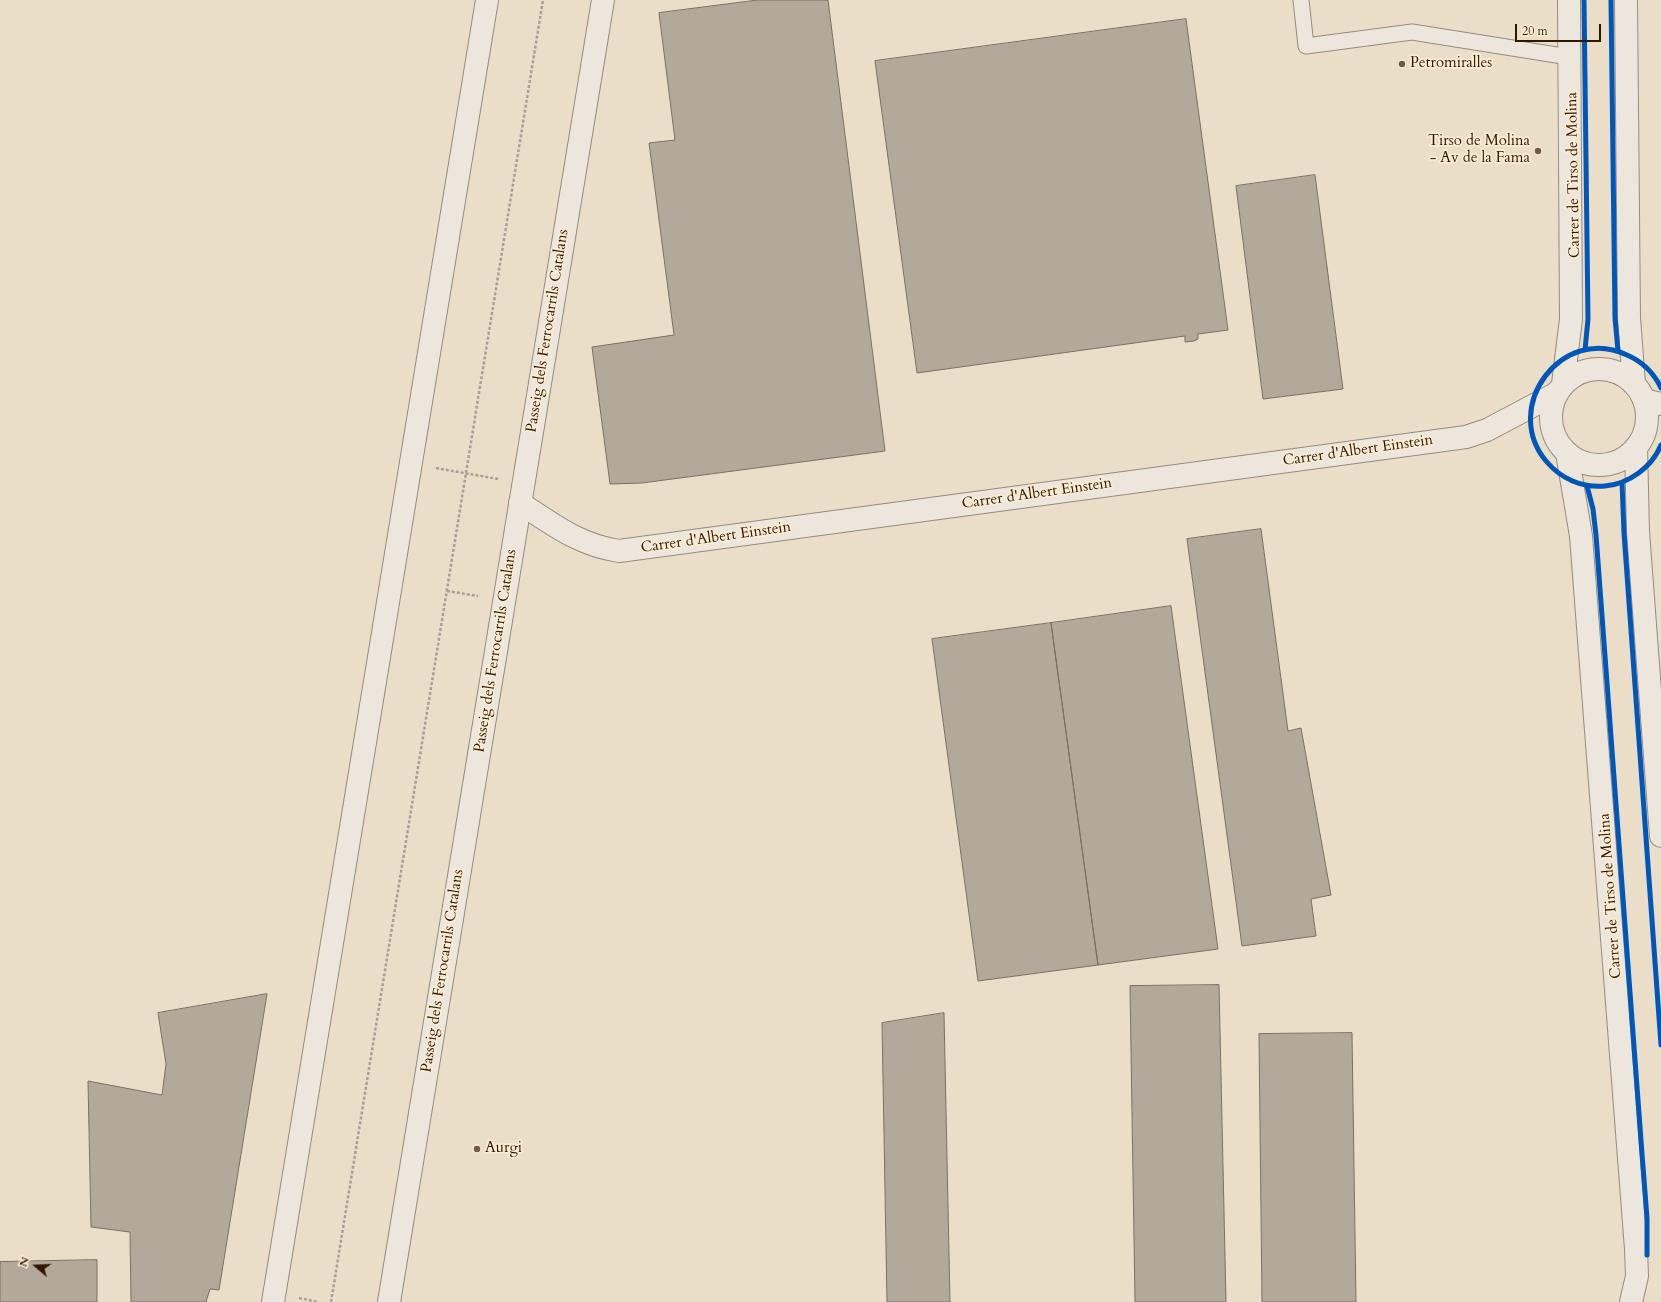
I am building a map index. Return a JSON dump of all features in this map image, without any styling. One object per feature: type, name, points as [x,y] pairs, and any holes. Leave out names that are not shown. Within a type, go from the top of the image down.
[{"type":"street","points":[[273,1302],[487,0]]},
{"type":"street","name":"Passeig dels Ferrocarrils Catalans","points":[[389,1302],[603,0]]},
{"type":"street","name":"Carrer de Tirso de Molina","points":[[1560,389],[1571,319],[1569,0]]},
{"type":"street","points":[[1626,0],[1629,318],[1646,396],[1646,425],[1643,436],[1636,447],[1622,459],[1603,465],[1584,463],[1567,453],[1558,442],[1552,429],[1551,414],[1560,389],[1568,380],[1585,370],[1605,369],[1618,372],[1646,396]]},
{"type":"street","name":"Carrer d'Albert Einstein","points":[[520,503],[566,533],[602,548],[619,551],[1466,436],[1492,427],[1560,389]]},
{"type":"street","points":[[1636,447],[1638,532],[1661,836]]},
{"type":"street","name":"Carrer de Tirso de Molina","points":[[1567,453],[1581,536],[1635,1241],[1637,1276],[1631,1302]]},
{"type":"lane","points":[[1301,0],[1306,46],[1412,32],[1569,57]]},
{"type":"path","points":[[331,1302],[543,0]]},
{"type":"path","points":[[432,467],[502,480]]},
{"type":"path","points":[[296,1298],[318,1302]]},
{"type":"building","points":[[758,0],[828,0],[885,451],[642,483],[610,484],[592,347],[674,335],[649,143],[675,140],[659,13]]},
{"type":"building","points":[[1186,19],[1228,330],[1198,334],[1198,339],[1194,341],[1185,342],[1185,336],[917,373],[875,61]]},
{"type":"building","points":[[1315,175],[1343,389],[1263,399],[1236,186]]},
{"type":"building","points":[[1261,529],[1288,731],[1301,728],[1331,895],[1311,899],[1316,936],[1242,946],[1187,539]]},
{"type":"building","points":[[1171,606],[1218,949],[1098,965],[1051,623]]},
{"type":"building","points":[[1051,623],[1098,965],[978,981],[932,639]]},
{"type":"building","points":[[1219,985],[1226,1302],[1135,1302],[1130,986]]},
{"type":"building","points":[[267,994],[219,1290],[210,1289],[206,1302],[131,1302],[130,1232],[91,1227],[88,1081],[162,1095],[166,1064],[158,1013]]},
{"type":"building","points":[[944,1013],[950,1302],[887,1302],[882,1023]]},
{"type":"building","points":[[1352,1033],[1356,1302],[1262,1302],[1259,1034]]},
{"type":"building","points":[[97,1260],[97,1302],[0,1302],[0,1262]]},
{"type":"cycle path","points":[[1584,0],[1588,319],[1585,350]]},
{"type":"cycle path","points":[[1611,0],[1615,318],[1618,351]]},
{"type":"cycle path","points":[[1661,388],[1647,368],[1627,355],[1603,348],[1581,351],[1561,361],[1545,376],[1535,396],[1531,417],[1534,440],[1546,461],[1558,473],[1580,484],[1605,486],[1623,482],[1639,473],[1646,467],[1657,453],[1661,445]]},
{"type":"cycle path","points":[[1622,482],[1624,533],[1661,1045]]},
{"type":"cycle path","points":[[1587,486],[1593,509],[1596,535],[1647,1218],[1647,1255]]},
{"type":"place","name":"Petromiralles","points":[[1402,64]]},
{"type":"place","name":"Tirso de Molina - Av de la Fama","points":[[1538,151]]},
{"type":"place","name":"Aurgi","points":[[477,1149]]}]
